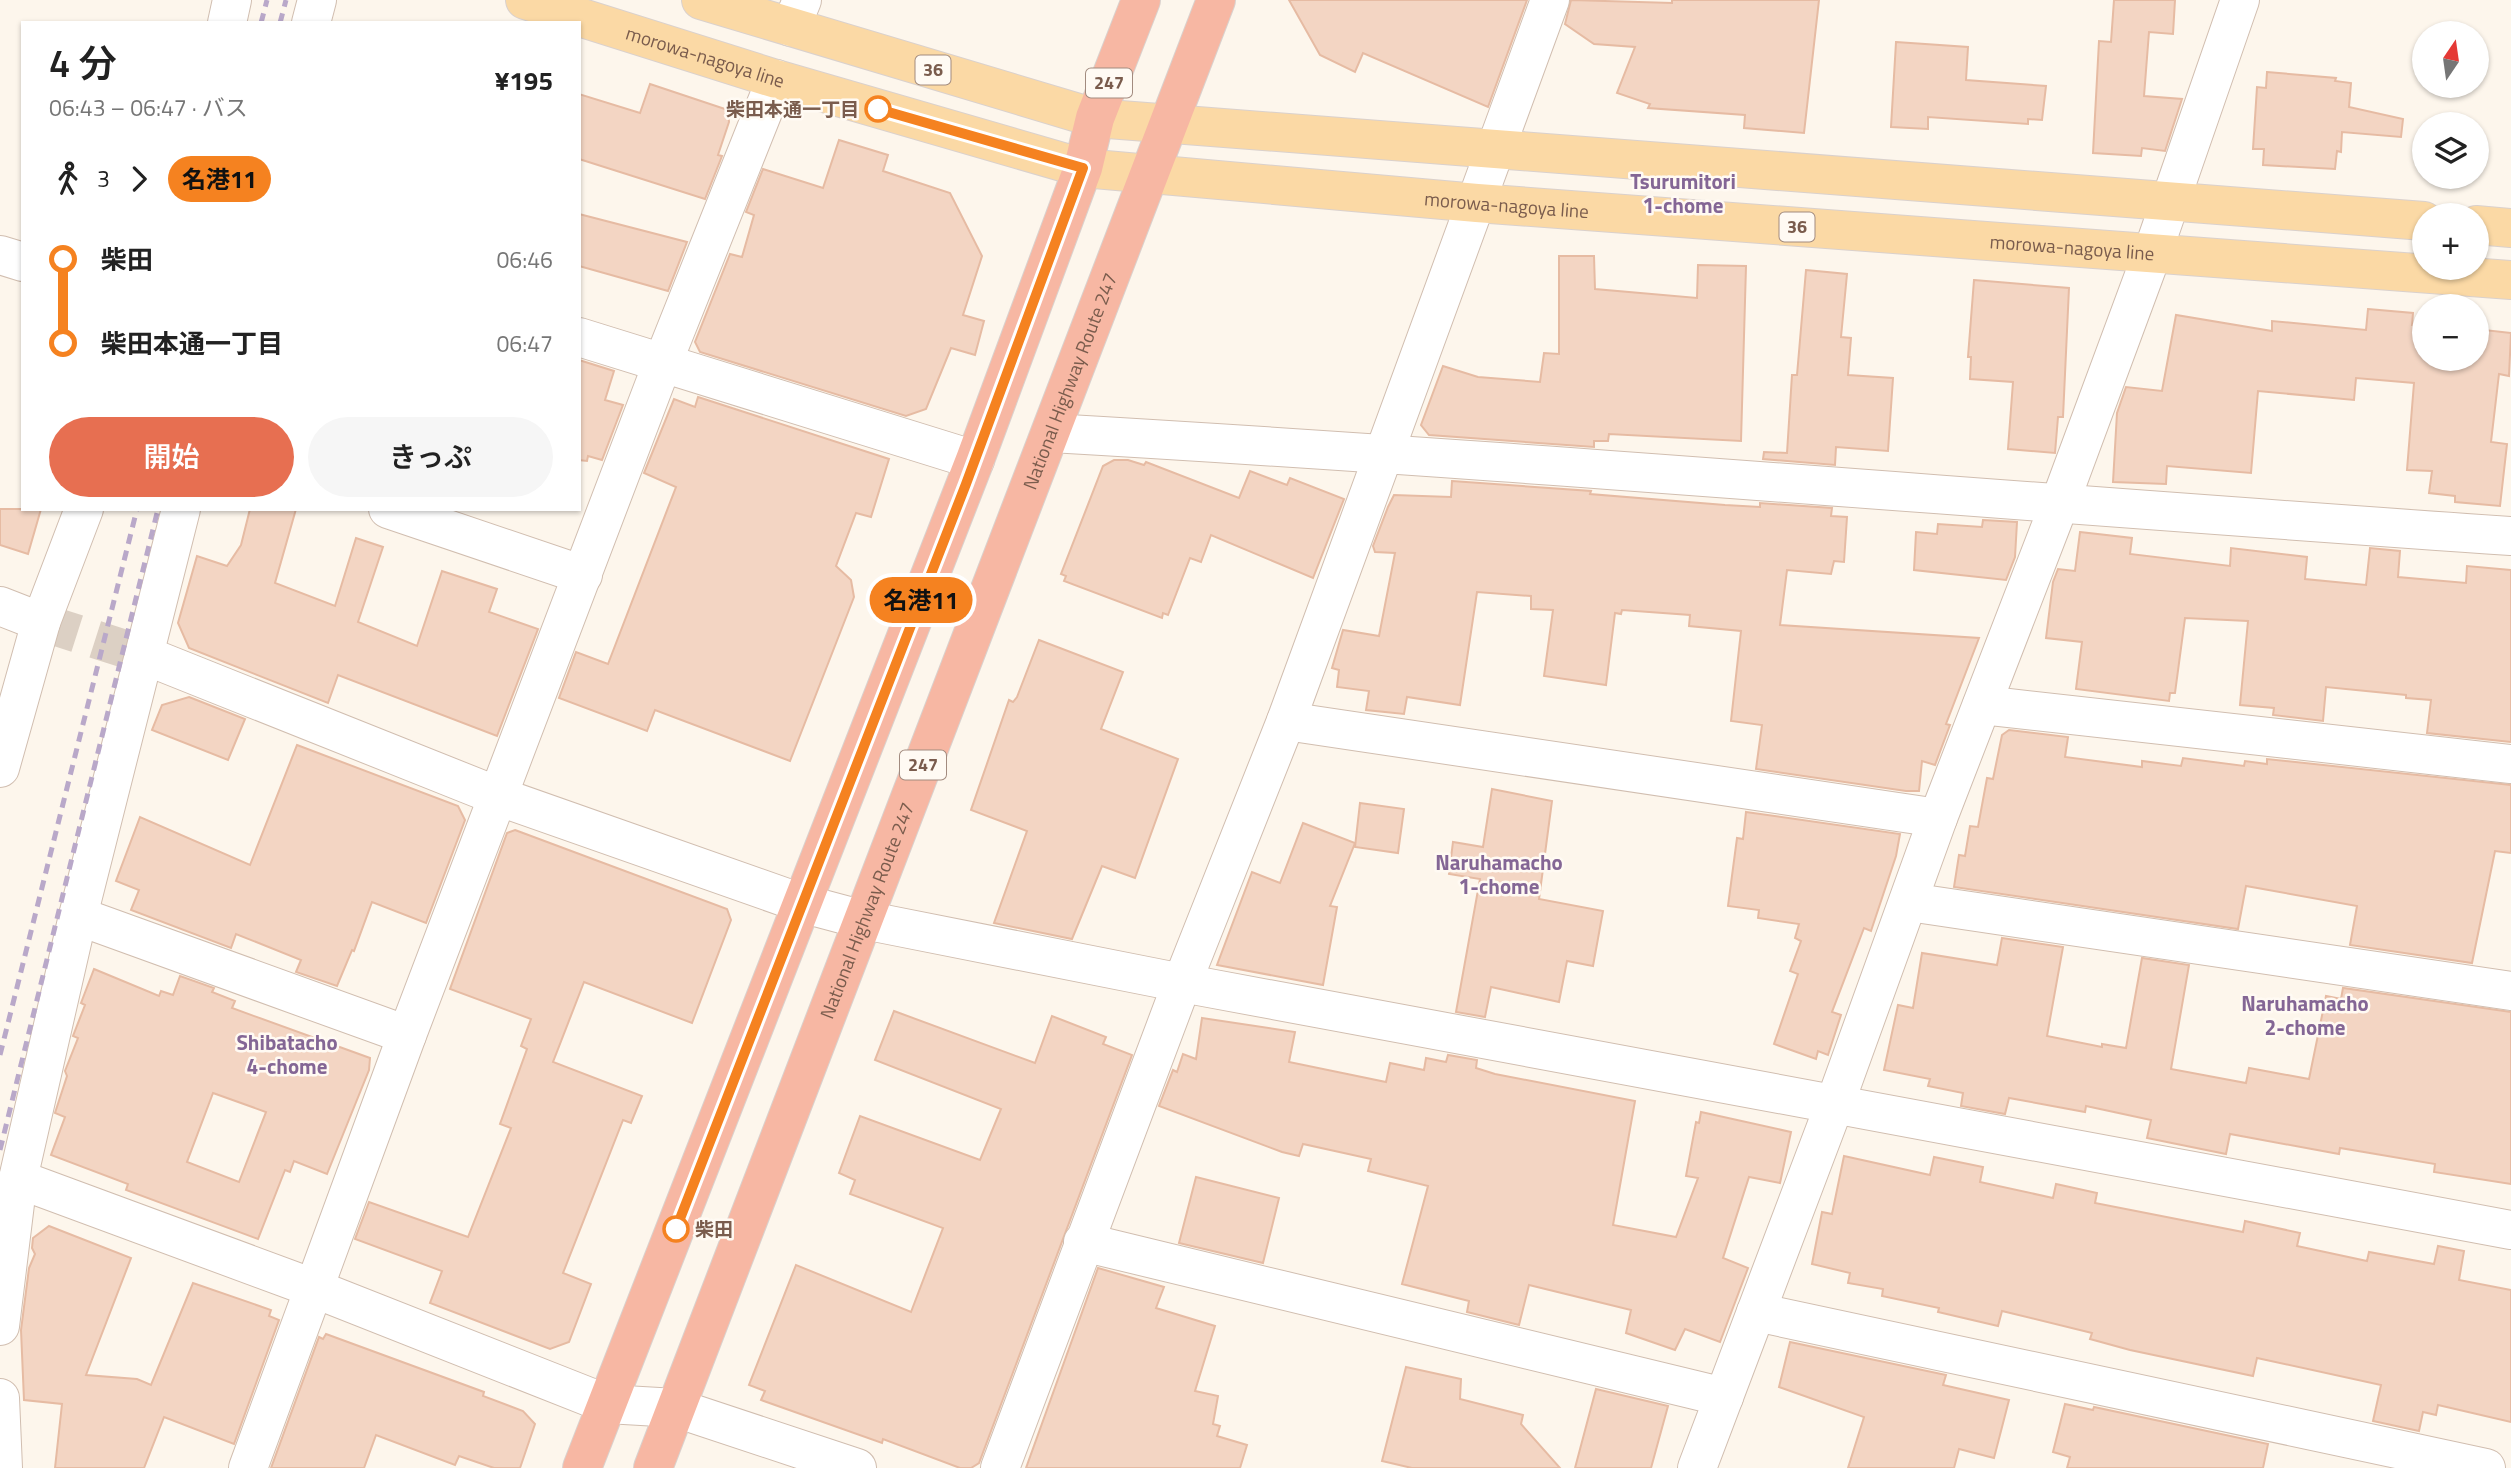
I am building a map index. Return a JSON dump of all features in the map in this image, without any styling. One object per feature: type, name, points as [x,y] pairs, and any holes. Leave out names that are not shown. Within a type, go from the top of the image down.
[{"type":"highway","name":"247","points":[[582,1468],[975,460],[1083,168],[1095,118],[1141,0]]},
{"type":"highway","name":"National Highway Route 247","points":[[653,1468],[1051,433],[1146,176],[1216,0]]},
{"type":"main road","name":"morowa-nagoya line","points":[[525,0],[776,79],[1083,168],[1146,176],[1477,203],[2511,280]]},
{"type":"main road","name":"36","points":[[701,0],[796,13],[1095,118],[1168,121],[2412,220]]},
{"type":"main road","points":[[2489,226],[2511,228]]},
{"type":"street","points":[[227,21],[232,0]]},
{"type":"street","points":[[312,21],[317,0]]},
{"type":"street","points":[[1000,1468],[1182,983],[1286,721],[1549,0]]},
{"type":"street","points":[[1697,1468],[1834,1106],[1938,818],[2152,254],[2240,0]]},
{"type":"street","points":[[248,1468],[407,1035],[500,797],[663,362],[776,79]]},
{"type":"street","points":[[0,256],[21,261]]},
{"type":"street","points":[[581,338],[975,460]]},
{"type":"street","points":[[1051,433],[1382,452],[2059,505],[2511,536]]},
{"type":"street","points":[[0,768],[41,622],[82,511]]},
{"type":"street","points":[[0,1326],[18,1180],[78,916],[180,511]]},
{"type":"street","points":[[394,511],[583,575]]},
{"type":"street","points":[[0,606],[41,622]]},
{"type":"street","points":[[144,655],[500,797],[804,904],[864,920],[1834,1106],[2511,1230]]},
{"type":"street","points":[[1982,705],[2511,764]]},
{"type":"street","points":[[1286,721],[1938,818]]},
{"type":"street","points":[[1909,902],[2511,991]]},
{"type":"street","points":[[78,916],[407,1035]]},
{"type":"street","points":[[18,1180],[313,1288],[607,1404],[676,1408],[857,1468]]},
{"type":"street","points":[[1083,1242],[1724,1397]]},
{"type":"street","points":[[1756,1312],[2486,1468]]},
{"type":"street","points":[[0,1398],[3,1468]]},
{"type":"building","points":[[1289,0],[1527,0],[1488,107],[1363,53],[1355,72],[1320,55]]},
{"type":"building","points":[[1571,0],[1672,3],[1672,0],[1819,0],[1804,133],[1744,128],[1745,115],[1648,108],[1650,104],[1617,93],[1635,47],[1594,44],[1565,24]]},
{"type":"building","points":[[2114,0],[2175,0],[2173,34],[2149,32],[2144,96],[2182,99],[2165,151],[2142,148],[2141,156],[2093,153],[2099,41],[2111,42]]},
{"type":"building","points":[[1896,42],[1968,47],[1966,80],[2046,86],[2042,120],[2028,119],[2028,124],[1928,117],[1928,129],[1891,127]]},
{"type":"building","points":[[2267,72],[2336,78],[2335,81],[2351,83],[2349,107],[2403,119],[2401,137],[2342,132],[2341,152],[2337,151],[2335,169],[2263,165],[2264,149],[2253,149],[2257,87],[2266,88]]},
{"type":"building","points":[[650,84],[728,110],[729,122],[718,155],[722,156],[705,199],[581,160],[581,95],[640,113]]},
{"type":"building","points":[[839,140],[888,155],[883,171],[950,193],[982,256],[963,315],[984,321],[975,355],[951,348],[926,409],[906,416],[700,352],[695,342],[730,254],[742,257],[754,215],[746,212],[763,169],[823,188]]},
{"type":"building","points":[[581,215],[687,242],[668,291],[581,267]]},
{"type":"building","points":[[1559,256],[1594,256],[1595,289],[1697,298],[1698,265],[1746,266],[1741,441],[1609,434],[1608,441],[1594,441],[1594,447],[1429,435],[1421,425],[1443,366],[1478,377],[1540,382],[1544,353],[1559,354]]},
{"type":"building","points":[[1806,270],[1847,274],[1841,337],[1851,338],[1848,375],[1893,378],[1888,451],[1836,447],[1835,465],[1763,459],[1764,452],[1787,453],[1792,375],[1797,375]]},
{"type":"building","points":[[1974,280],[2069,288],[2063,417],[2058,417],[2055,453],[2008,449],[2013,382],[1970,379],[1971,357],[1968,357]]},
{"type":"building","points":[[2368,309],[2412,313],[2412,371],[2489,371],[2489,330],[2511,333],[2509,376],[2499,374],[2491,442],[2507,444],[2500,506],[2455,502],[2455,496],[2429,493],[2432,471],[2407,470],[2414,383],[2356,378],[2354,400],[2258,391],[2251,473],[2167,466],[2166,484],[2113,482],[2117,413],[2126,387],[2162,391],[2176,315],[2272,331],[2272,321],[2366,330]]},
{"type":"building","points":[[581,361],[614,371],[605,400],[623,405],[602,460],[588,456],[587,461],[581,460]]},
{"type":"building","points":[[698,397],[889,459],[871,517],[856,513],[836,566],[851,580],[854,597],[790,761],[655,710],[647,731],[559,698],[576,652],[608,664],[676,487],[644,473],[674,399],[695,407]]},
{"type":"building","points":[[1114,460],[1128,460],[1144,465],[1146,462],[1239,498],[1250,471],[1287,485],[1290,478],[1344,499],[1313,578],[1211,535],[1201,562],[1190,558],[1168,615],[1163,613],[1162,618],[1064,581],[1066,576],[1061,574],[1103,466]]},
{"type":"building","points":[[1452,481],[1591,491],[1590,494],[1725,505],[1760,507],[1760,503],[1832,508],[1831,516],[1847,517],[1844,562],[1834,561],[1831,574],[1787,570],[1780,625],[1979,638],[1946,724],[1950,725],[1935,765],[1922,761],[1919,791],[1756,769],[1762,725],[1731,721],[1741,631],[1689,626],[1690,615],[1622,610],[1621,614],[1615,613],[1606,685],[1544,676],[1553,610],[1531,609],[1531,596],[1477,592],[1460,705],[1407,697],[1404,714],[1366,710],[1369,691],[1337,687],[1339,670],[1332,668],[1343,630],[1379,636],[1395,553],[1375,552],[1373,546],[1394,495],[1451,497]]},
{"type":"building","points":[[0,509],[40,511],[28,554],[0,545]]},
{"type":"building","points":[[250,511],[295,511],[275,583],[335,606],[356,538],[383,547],[358,622],[417,646],[442,571],[497,589],[489,612],[538,629],[497,736],[338,675],[328,703],[189,648],[178,623],[197,556],[227,566],[241,545]]},
{"type":"building","points":[[1983,520],[2017,522],[2015,557],[2006,580],[1914,570],[1916,532],[1937,534],[1938,524],[1982,527]]},
{"type":"building","points":[[2080,532],[2132,538],[2130,554],[2230,566],[2231,548],[2307,557],[2305,579],[2366,585],[2370,548],[2400,551],[2398,577],[2466,583],[2467,566],[2511,570],[2511,742],[2427,733],[2431,700],[2406,698],[2406,695],[2326,687],[2323,721],[2273,715],[2274,708],[2240,705],[2248,621],[2185,618],[2175,693],[2170,693],[2169,701],[2076,689],[2082,642],[2046,638],[2053,582],[2058,569],[2075,571]]},
{"type":"building","points":[[1039,640],[1123,672],[1101,729],[1178,759],[1135,878],[1102,866],[1072,939],[994,923],[1027,831],[971,810],[1009,700],[1013,702],[1017,697]]},
{"type":"building","points":[[189,697],[245,719],[228,760],[152,730],[162,705]]},
{"type":"building","points":[[2009,730],[2068,737],[2065,757],[2142,767],[2142,761],[2181,766],[2183,758],[2244,766],[2245,761],[2267,764],[2267,759],[2511,785],[2511,853],[2495,851],[2472,963],[2350,945],[2357,906],[2246,886],[2238,929],[1954,887],[1959,855],[1965,856],[1970,826],[1978,827],[1987,778],[1993,779],[2002,735]]},
{"type":"building","points":[[297,745],[458,806],[465,820],[426,923],[372,902],[354,951],[352,950],[337,986],[296,972],[301,960],[236,934],[231,948],[131,910],[139,890],[116,881],[140,817],[250,865]]},
{"type":"building","points":[[1492,789],[1552,801],[1539,899],[1603,911],[1593,966],[1567,961],[1559,1002],[1491,987],[1485,1017],[1456,1012],[1480,879],[1449,874],[1453,842],[1483,847]]},
{"type":"building","points":[[1360,803],[1404,809],[1398,853],[1355,847]]},
{"type":"building","points":[[1746,812],[1900,834],[1896,856],[1871,931],[1864,928],[1832,1012],[1841,1015],[1828,1055],[1818,1051],[1816,1059],[1774,1044],[1798,974],[1790,971],[1801,941],[1795,938],[1799,924],[1758,918],[1759,910],[1728,906],[1737,838],[1743,839]]},
{"type":"building","points":[[1303,823],[1355,843],[1330,906],[1337,907],[1323,985],[1217,965],[1252,872],[1280,883]]},
{"type":"building","points":[[515,830],[727,909],[731,920],[692,1023],[584,982],[553,1062],[642,1096],[631,1123],[623,1120],[563,1273],[591,1284],[569,1342],[550,1349],[430,1303],[442,1271],[355,1239],[369,1202],[468,1237],[511,1128],[500,1124],[527,1049],[521,1046],[531,1019],[450,989],[507,833]]},
{"type":"building","points":[[2002,938],[2063,947],[2047,1036],[2102,1047],[2102,1044],[2126,1048],[2142,958],[2189,965],[2171,1069],[2246,1083],[2249,1068],[2309,1079],[2326,996],[2341,999],[2343,988],[2511,1012],[2511,1184],[2434,1172],[2435,1164],[2340,1148],[2339,1154],[2230,1134],[2226,1154],[2147,1138],[2151,1120],[2086,1106],[2085,1112],[2009,1098],[2005,1114],[1961,1106],[1963,1093],[1928,1086],[1930,1079],[1884,1070],[1898,1005],[1913,1008],[1922,953],[1997,965]]},
{"type":"building","points":[[94,969],[159,996],[161,991],[173,995],[180,976],[214,988],[212,992],[235,1001],[232,1008],[370,1058],[369,1070],[327,1174],[294,1161],[290,1172],[285,1170],[258,1239],[126,1190],[128,1184],[51,1155],[65,1117],[55,1113],[67,1076],[65,1071],[78,1038],[73,1036],[85,1005],[81,1003]],"holes":[[[213,1093],[266,1112],[239,1182],[187,1162]]]},
{"type":"building","points":[[894,1011],[1035,1063],[1052,1016],[1106,1037],[1103,1044],[1132,1055],[979,1463],[971,1468],[960,1468],[883,1439],[882,1443],[761,1400],[765,1391],[749,1385],[796,1265],[911,1312],[943,1228],[850,1194],[855,1180],[839,1173],[860,1116],[980,1160],[1001,1109],[875,1060]]},
{"type":"building","points":[[1202,1018],[1295,1032],[1289,1062],[1386,1082],[1390,1063],[1424,1070],[1426,1058],[1446,1062],[1448,1055],[1477,1060],[1476,1068],[1495,1074],[1635,1101],[1613,1225],[1676,1237],[1698,1178],[1686,1176],[1696,1122],[1699,1123],[1701,1112],[1791,1132],[1780,1183],[1749,1177],[1723,1258],[1748,1268],[1720,1342],[1685,1329],[1675,1350],[1626,1333],[1631,1310],[1529,1285],[1519,1325],[1467,1312],[1469,1301],[1402,1284],[1428,1186],[1368,1171],[1371,1159],[1303,1144],[1299,1156],[1282,1152],[1159,1106],[1173,1070],[1177,1072],[1183,1054],[1196,1059]]},
{"type":"building","points":[[1844,1156],[1930,1175],[1934,1157],[1983,1167],[1980,1182],[2053,1198],[2056,1184],[2097,1193],[2095,1203],[2243,1232],[2245,1221],[2300,1233],[2297,1246],[2367,1261],[2369,1252],[2434,1264],[2438,1246],[2464,1251],[2459,1280],[2511,1290],[2511,1422],[2438,1405],[2436,1415],[2423,1412],[2419,1431],[2373,1421],[2381,1385],[2257,1358],[2253,1376],[2130,1350],[2090,1339],[2092,1333],[2002,1311],[1998,1326],[1938,1312],[1939,1308],[1882,1296],[1883,1289],[1848,1283],[1850,1273],[1812,1264],[1822,1212],[1832,1214]]},
{"type":"building","points":[[1196,1177],[1279,1198],[1263,1263],[1179,1243]]},
{"type":"building","points":[[49,1226],[131,1258],[86,1375],[137,1379],[151,1385],[193,1283],[271,1310],[269,1316],[279,1320],[234,1444],[164,1417],[144,1468],[55,1468],[62,1404],[24,1400],[21,1330],[29,1268],[35,1254],[32,1248],[33,1238]]},
{"type":"building","points":[[1098,1268],[1164,1287],[1156,1308],[1215,1326],[1195,1391],[1218,1396],[1213,1424],[1220,1426],[1217,1436],[1247,1445],[1240,1468],[1026,1468]]},
{"type":"building","points":[[326,1334],[484,1392],[483,1396],[523,1411],[535,1424],[520,1468],[494,1468],[459,1456],[455,1465],[376,1435],[364,1468],[271,1468],[319,1337],[323,1339]]},
{"type":"building","points":[[1790,1342],[1946,1375],[1943,1385],[2009,1400],[1994,1458],[1959,1449],[1954,1468],[1848,1468],[1864,1417],[1779,1387]]},
{"type":"building","points":[[1406,1367],[1461,1379],[1460,1399],[1523,1415],[1521,1424],[1560,1468],[1412,1468],[1382,1461]]},
{"type":"building","points":[[1596,1389],[1668,1406],[1651,1468],[1575,1468]]},
{"type":"building","points":[[2065,1404],[2093,1410],[2094,1407],[2268,1444],[2263,1468],[2067,1468],[2070,1457],[2053,1452]]},
{"type":"tunnel","points":[[41,622],[144,655]]},
{"type":"railway","points":[[262,21],[267,0]]},
{"type":"railway","points":[[281,21],[286,0]]},
{"type":"railway","points":[[0,1055],[136,511]]},
{"type":"railway","points":[[0,1150],[158,511]]},
{"type":"bus line","name":"名港11","points":[[676,1229],[966,484],[1083,168],[878,109]]},
{"type":"place","name":"柴田本通一丁目","points":[[878,109]]},
{"type":"place","name":"柴田","points":[[676,1229]]},
{"type":"district","name":"Tsurumitori 1-chome","points":[[1683,194]]},
{"type":"district","name":"Naruhamacho 1-chome","points":[[1499,875]]},
{"type":"district","name":"Naruhamacho 2-chome","points":[[2305,1016]]},
{"type":"district","name":"Shibatacho 4-chome","points":[[287,1055]]}]
